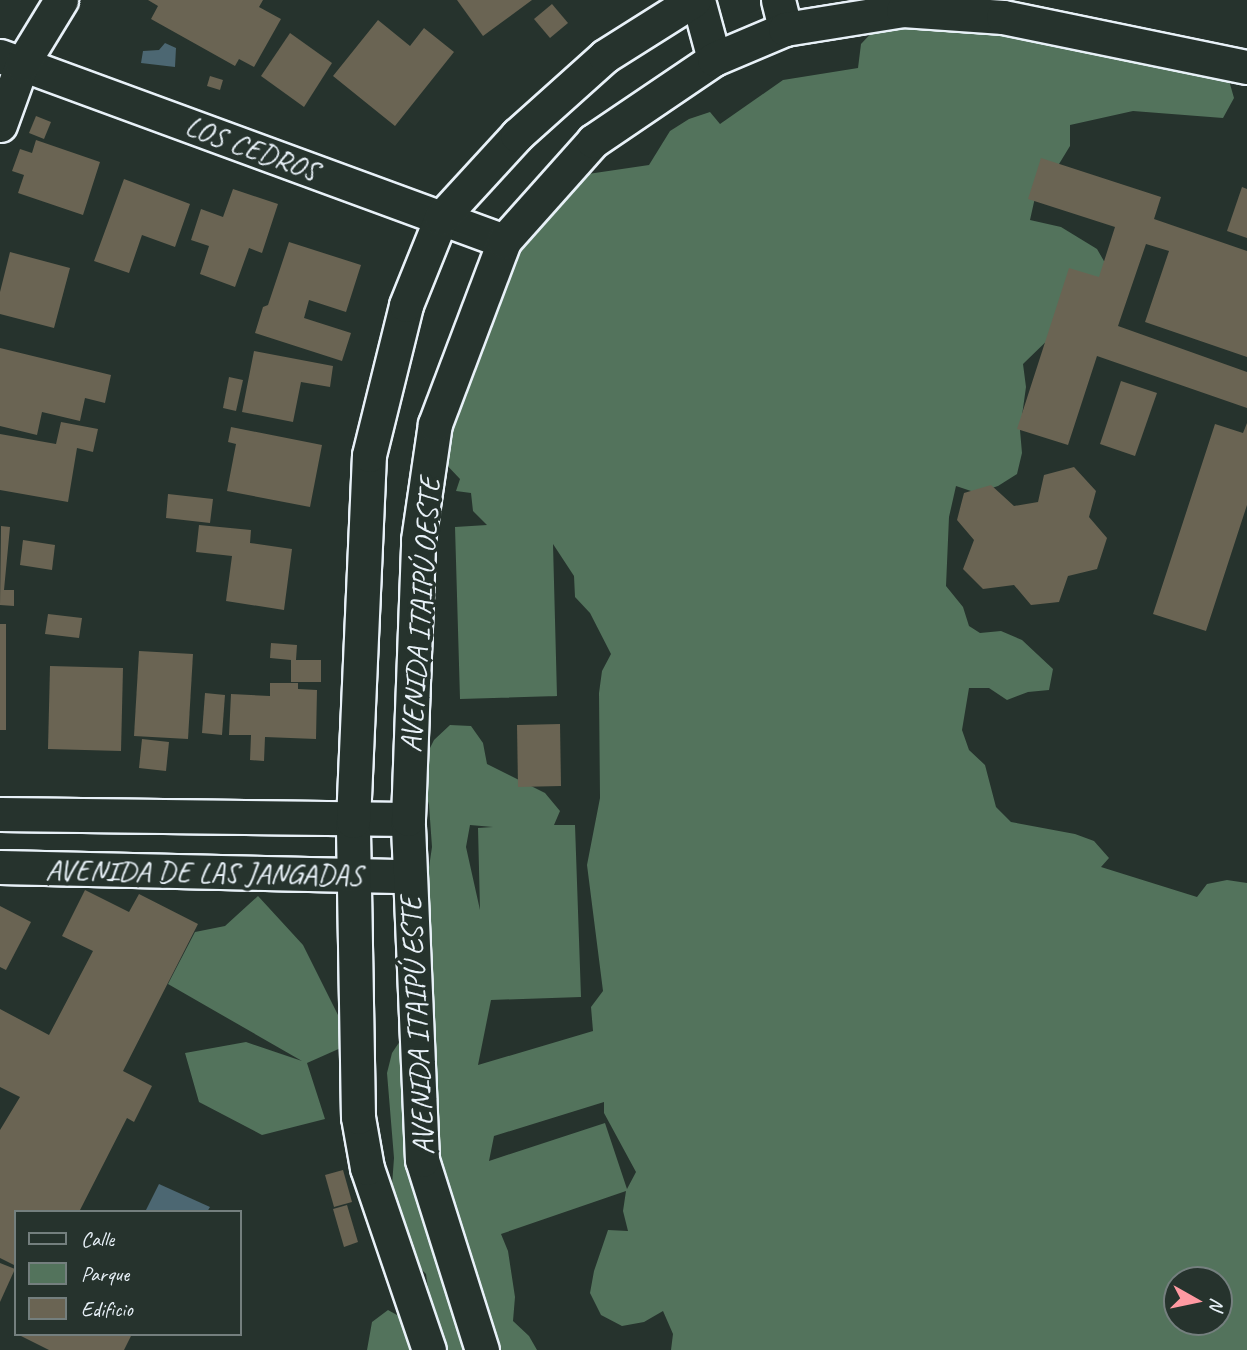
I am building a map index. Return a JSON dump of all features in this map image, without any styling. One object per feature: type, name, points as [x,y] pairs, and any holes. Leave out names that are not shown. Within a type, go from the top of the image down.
[{"type":"street","points":[[0,125],[11,60],[61,0]]},
{"type":"street","points":[[696,0],[714,59]]},
{"type":"street","name":"AVENIDA ITAIPÚ OESTE","points":[[353,821],[369,455],[406,305],[441,218],[517,135],[605,56],[696,0]]},
{"type":"street","name":"AVENIDA ITAIPÚ OESTE","points":[[408,819],[418,540],[435,424],[503,241],[593,141],[782,15],[903,10],[1003,17],[1247,67]]},
{"type":"street","name":"LOS CEDROS","points":[[11,60],[503,241]]},
{"type":"street","name":"AVENIDA DE LAS JANGADAS","points":[[0,814],[353,821],[408,819]]},
{"type":"street","name":"AVENIDA ITAIPÚ ESTE","points":[[408,819],[408,876],[422,1160],[482,1350]]},
{"type":"street","name":"AVENIDA ITAIPÚ ESTE","points":[[353,821],[358,1117],[367,1168],[429,1350]]},
{"type":"street","name":"AVENIDA DE LAS JANGADAS","points":[[0,867],[408,876]]},
{"type":"street","points":[[367,1168],[422,1160]]},
{"type":"green space","points":[[980,24],[1228,77],[1234,98],[1223,118],[1133,111],[1070,125],[1070,146],[1059,164],[1040,175],[1030,220],[1061,227],[1097,249],[1108,268],[1057,331],[1023,364],[1026,387],[1020,430],[1022,453],[1017,474],[998,486],[977,493],[956,486],[949,517],[946,586],[963,607],[969,626],[980,633],[1001,631],[1022,640],[1053,669],[1049,690],[1028,692],[1007,700],[989,688],[969,688],[962,730],[969,750],[985,765],[996,807],[1011,822],[1075,834],[1094,841],[1109,858],[1101,867],[1197,897],[1207,884],[1227,880],[1247,883],[1247,1350],[671,1350],[673,1334],[663,1311],[644,1322],[622,1326],[601,1315],[590,1293],[594,1271],[608,1230],[628,1231],[623,1211],[626,1191],[501,1234],[508,1251],[515,1297],[513,1321],[529,1336],[537,1350],[367,1350],[372,1322],[388,1310],[406,1320],[431,1309],[426,1274],[410,1258],[391,1199],[394,1158],[387,1073],[392,1053],[404,1035],[432,847],[429,805],[423,782],[425,758],[434,740],[450,725],[471,726],[483,743],[487,764],[545,793],[560,811],[554,825],[575,825],[581,997],[491,1000],[478,1065],[593,1031],[591,1007],[603,991],[587,865],[600,798],[599,693],[602,671],[611,654],[590,613],[575,597],[574,576],[553,544],[557,696],[460,699],[455,527],[487,525],[473,511],[471,493],[456,491],[460,479],[442,460],[497,244],[588,174],[649,165],[670,131],[689,119],[710,112],[720,124],[783,80],[858,68],[861,44],[876,28]],"holes":[[[470,825],[493,827],[478,828],[480,910],[466,847]],[[604,1102],[604,1113],[636,1172],[627,1189],[605,1123],[489,1161],[494,1136]]]},
{"type":"green space","points":[[258,896],[303,945],[352,1043],[307,1063],[325,1119],[262,1135],[199,1102],[185,1053],[246,1042],[302,1061],[168,984],[195,932],[225,926]]},
{"type":"water","points":[[165,43],[176,48],[175,67],[141,63],[143,51],[159,50]]},
{"type":"water","points":[[159,1184],[210,1207],[208,1210],[146,1210]]},
{"type":"building","points":[[148,0],[263,0],[259,7],[281,19],[254,67],[239,59],[235,66],[151,19],[158,6]]},
{"type":"building","points":[[457,0],[532,0],[483,36]]},
{"type":"building","points":[[552,4],[568,23],[550,38],[534,19]]},
{"type":"building","points":[[378,20],[410,46],[424,28],[454,52],[395,126],[333,76]]},
{"type":"building","points":[[290,33],[332,63],[304,107],[261,76]]},
{"type":"building","points":[[210,76],[223,80],[220,90],[207,86]]},
{"type":"building","points":[[36,116],[51,122],[44,139],[29,133]]},
{"type":"building","points":[[36,140],[100,162],[83,215],[18,193],[24,175],[12,171],[20,149],[32,153]]},
{"type":"building","points":[[1041,158],[1161,197],[1154,219],[1247,251],[1247,357],[1145,322],[1169,251],[1146,244],[1118,326],[1247,372],[1247,408],[1097,356],[1068,445],[1017,429],[1069,268],[1099,277],[1115,227],[1028,199]]},
{"type":"building","points":[[124,179],[190,204],[175,247],[142,235],[129,273],[94,261]]},
{"type":"building","points":[[1242,187],[1247,189],[1247,238],[1227,231]]},
{"type":"building","points":[[233,189],[278,204],[262,253],[249,248],[235,287],[200,274],[209,246],[191,240],[201,209],[223,217]]},
{"type":"building","points":[[289,242],[361,265],[346,312],[309,300],[304,318],[351,333],[342,361],[255,333],[263,307],[268,305]]},
{"type":"building","points":[[10,252],[70,268],[54,328],[0,314],[0,292]]},
{"type":"building","points":[[0,348],[111,375],[105,403],[85,398],[80,421],[42,412],[37,435],[0,426]]},
{"type":"building","points":[[254,351],[333,366],[330,387],[301,382],[293,422],[242,412]]},
{"type":"building","points":[[229,377],[243,380],[236,411],[223,408]]},
{"type":"building","points":[[1121,381],[1157,393],[1135,456],[1100,444]]},
{"type":"building","points":[[61,422],[98,429],[93,452],[77,448],[68,502],[0,490],[0,434],[56,444]]},
{"type":"building","points":[[1247,423],[1247,505],[1206,631],[1153,614],[1215,424],[1243,433]]},
{"type":"building","points":[[231,427],[322,445],[310,507],[227,491],[236,444],[228,442]]},
{"type":"building","points":[[1074,467],[1096,491],[1089,517],[1107,538],[1097,569],[1068,576],[1059,602],[1031,605],[1014,585],[983,589],[963,569],[974,540],[957,520],[964,493],[991,485],[1014,506],[1038,502],[1044,475]]},
{"type":"building","points":[[168,494],[213,499],[210,523],[166,518]]},
{"type":"building","points":[[199,525],[251,530],[250,543],[292,549],[284,610],[226,601],[232,556],[196,552]]},
{"type":"building","points":[[1,526],[10,527],[4,590],[14,590],[14,606],[0,605]]},
{"type":"building","points":[[23,540],[55,545],[52,570],[20,565]]},
{"type":"building","points":[[48,614],[82,618],[79,638],[45,634]]},
{"type":"building","points":[[0,624],[6,624],[6,730],[0,730]]},
{"type":"building","points":[[271,643],[297,645],[296,660],[321,660],[321,682],[291,682],[291,660],[270,658]]},
{"type":"building","points":[[139,651],[193,654],[188,739],[134,736]]},
{"type":"building","points":[[50,666],[123,668],[121,751],[48,749]]},
{"type":"building","points":[[270,683],[298,683],[298,689],[317,690],[316,739],[265,737],[264,761],[250,760],[251,735],[229,735],[231,694],[270,696]]},
{"type":"building","points":[[205,693],[225,695],[222,735],[202,733]]},
{"type":"building","points":[[560,724],[561,786],[518,787],[517,725]]},
{"type":"building","points":[[142,739],[169,742],[166,771],[139,768]]},
{"type":"building","points":[[85,890],[129,912],[139,894],[198,924],[123,1071],[152,1086],[134,1122],[127,1118],[80,1210],[14,1210],[14,1265],[0,1258],[0,1130],[20,1097],[0,1087],[0,1009],[49,1035],[93,951],[62,936]]},
{"type":"building","points":[[0,906],[31,922],[6,970],[0,967]]},
{"type":"building","points":[[343,1170],[352,1202],[334,1207],[325,1175]]},
{"type":"building","points":[[347,1205],[358,1242],[344,1247],[333,1209]]},
{"type":"building","points":[[0,1263],[14,1269],[14,1271],[0,1302]]},
{"type":"building","points":[[21,1336],[131,1336],[124,1350],[49,1350]]}]
